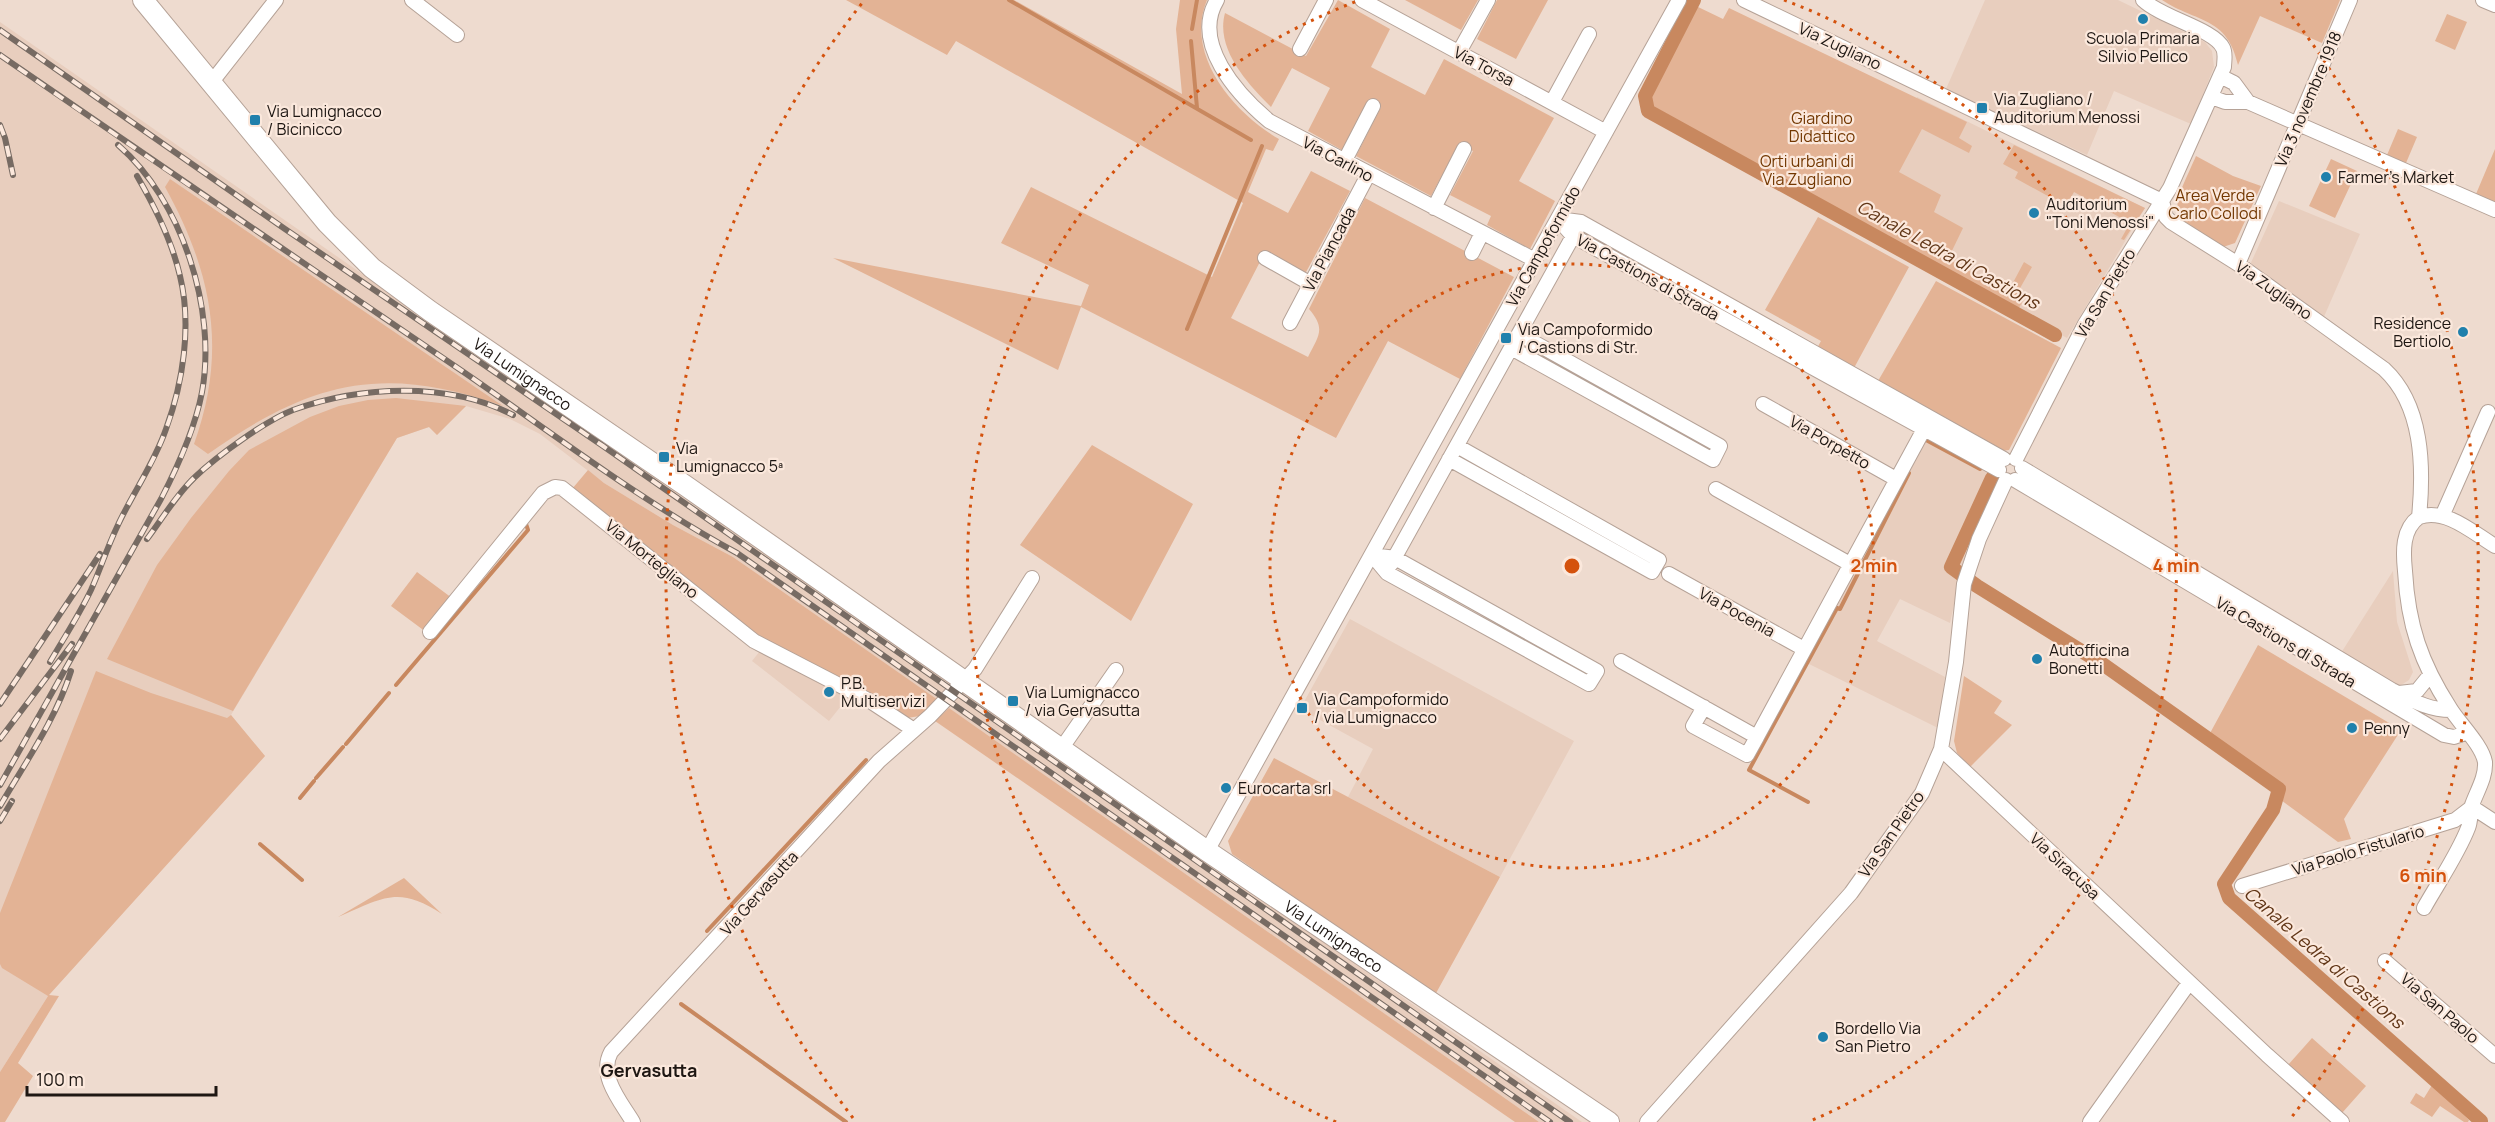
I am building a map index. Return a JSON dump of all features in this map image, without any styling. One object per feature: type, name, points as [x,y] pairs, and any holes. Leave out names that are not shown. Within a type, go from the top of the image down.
[{"type":"main road","name":"Via Lumignacco","points":[[143,0],[327,224],[372,268],[430,311],[686,486],[1208,851],[1609,1122]]},
{"type":"street","points":[[211,83],[276,0]]},
{"type":"street","points":[[412,0],[457,35]]},
{"type":"street","name":"Via Carlino","points":[[1217,0],[1210,17],[1211,38],[1219,62],[1238,90],[1275,126],[1535,260]]},
{"type":"street","points":[[1300,49],[1326,0]]},
{"type":"street","name":"Via Torsa","points":[[1362,0],[1606,132]]},
{"type":"street","points":[[1459,52],[1488,0]]},
{"type":"street","name":"Via Campoformido","points":[[1208,851],[1679,0]]},
{"type":"street","name":"Via Zugliano","points":[[1744,0],[2162,201],[2166,217],[2171,222],[2238,264],[2384,369],[2400,386],[2410,405],[2421,469],[2419,517],[2409,528],[2404,561],[2412,629],[2430,675],[2484,758],[2485,765],[2472,807]]},
{"type":"street","name":"Via San Pietro","points":[[1647,1122],[1851,893],[1922,793],[1941,749],[1956,662],[1966,578],[1988,515],[2085,324],[2170,188],[2224,67],[2224,53],[2219,42],[2158,11],[2144,0]]},
{"type":"street","name":"Via 3 novembre 1918","points":[[2238,264],[2350,0]]},
{"type":"street","points":[[2483,0],[2495,5]]},
{"type":"street","points":[[1552,102],[1589,34]]},
{"type":"street","points":[[2220,76],[2234,83],[2248,102]]},
{"type":"street","points":[[2211,97],[2225,102],[2248,102],[2495,210]]},
{"type":"street","points":[[1344,162],[1373,106]]},
{"type":"street","points":[[1434,208],[1464,149]]},
{"type":"street","name":"Via Piancada","points":[[1290,323],[1368,175]]},
{"type":"street","name":"Via Castions di Strada","points":[[1558,219],[1581,222],[1927,424]]},
{"type":"street","name":"Via Castions di Strada","points":[[1558,219],[1573,236],[1927,424],[2398,693],[2424,706],[2438,710],[2451,710]]},
{"type":"street","name":"Via Campoformido","points":[[1387,573],[1581,222]]},
{"type":"street","points":[[1473,253],[1482,233]]},
{"type":"street","points":[[1265,258],[1311,284]]},
{"type":"street","name":"Via Campoformido","points":[[1511,348],[1713,460],[1717,453],[1720,446],[1519,334]]},
{"type":"street","name":"Via Porpetto","points":[[1763,404],[1896,479]]},
{"type":"street","points":[[2443,514],[2488,412]]},
{"type":"street","points":[[1704,707],[1693,726],[1747,755],[1927,424]]},
{"type":"street","points":[[1449,459],[1652,572],[1659,560],[1457,446]]},
{"type":"street","name":"Via Castions di Strada","points":[[2010,470],[2429,727],[2450,737],[2468,732]]},
{"type":"street","name":"Via Mortegliano","points":[[430,632],[543,493],[555,487],[562,488],[754,640],[870,700],[914,730]]},
{"type":"street","points":[[1716,489],[1850,564]]},
{"type":"street","points":[[2419,517],[2429,513],[2443,514],[2495,546]]},
{"type":"street","points":[[1372,555],[1395,558],[1597,671],[1589,684],[1387,573],[1372,555]]},
{"type":"street","name":"Via Pocenia","points":[[1669,574],[1804,649]]},
{"type":"street","points":[[964,681],[975,669],[1032,578]]},
{"type":"street","points":[[1621,661],[1757,736]]},
{"type":"street","points":[[1061,749],[1116,670]]},
{"type":"street","points":[[2398,693],[2417,692],[2430,675]]},
{"type":"street","name":"Via Gervasutta","points":[[633,1122],[608,1076],[606,1064],[611,1052],[879,761],[964,681]]},
{"type":"street","name":"Via Siracusa","points":[[1941,749],[2189,983],[2342,1122]]},
{"type":"street","points":[[2424,908],[2469,827],[2472,807],[2495,822]]},
{"type":"street","name":"Via Paolo Fistulario","points":[[2241,886],[2455,820],[2472,807]]},
{"type":"street","name":"Via San Paolo","points":[[2385,961],[2495,1056]]},
{"type":"street","points":[[2090,1122],[2189,983]]},
{"type":"shaded area","points":[[1985,0],[2118,0],[2205,42],[2212,51],[2214,67],[2191,124],[2114,91],[2087,155],[1946,89]]},
{"type":"shaded area","points":[[0,22],[1582,1122],[1539,1122],[733,557],[673,525],[604,483],[540,434],[510,419],[466,406],[437,435],[429,427],[397,438],[231,715],[265,756],[48,996],[0,1072]]},
{"type":"shaded area","points":[[1917,97],[2145,208],[2067,338],[1850,219]]},
{"type":"shaded area","points":[[2279,201],[2360,234],[2323,319],[2249,267]]},
{"type":"shaded area","points":[[1926,437],[1996,477],[1975,525],[1963,563],[1950,623],[1900,599],[1877,641],[1945,677],[1938,728],[1805,662]]},
{"type":"shaded area","points":[[2393,571],[2397,622],[2413,672],[2409,680],[2401,685],[2396,685],[2341,653]]},
{"type":"shaded area","points":[[1350,619],[1574,741],[1500,877],[1348,797],[1373,749],[1300,709]]},
{"type":"shaded area","points":[[760,651],[849,696],[829,721],[752,661]]},
{"type":"green space","points":[[846,0],[1014,0],[1182,94],[1176,29],[1180,0],[1207,0],[1202,21],[1202,41],[1208,61],[1230,98],[1262,128],[1279,139],[1273,151],[1266,149],[1248,192],[1288,213],[1311,171],[1350,191],[1305,274],[1265,252],[1231,318],[1308,357],[1319,332],[1318,322],[1309,309],[1365,198],[1514,277],[1460,379],[1388,341],[1336,438],[1081,307],[1058,370],[833,258],[1081,306],[1089,285],[1001,243],[1031,187],[1212,277],[1243,203],[956,41],[947,55]]},
{"type":"green space","points":[[1338,0],[1390,29],[1371,67],[1425,95],[1444,59],[1554,118],[1519,181],[1555,201],[1530,249],[1487,225],[1491,216],[1450,195],[1473,151],[1459,144],[1431,196],[1356,156],[1381,107],[1368,101],[1342,150],[1308,131],[1330,88],[1292,68],[1271,107],[1244,77],[1229,52],[1225,40],[1223,26],[1225,13],[1306,56]]},
{"type":"green space","points":[[1405,0],[1478,0],[1461,30]]},
{"type":"green space","points":[[1497,0],[1548,0],[1516,59],[1477,39]]},
{"type":"green space","points":[[2162,0],[2340,0],[2322,43],[2260,16],[2238,65],[2233,49],[2218,29]]},
{"type":"green space","name":"Giardino Didattico","points":[[1696,6],[1723,19],[1729,8],[1967,122],[1959,138],[1972,146],[1969,153],[1922,129],[1899,172],[1941,195],[1934,212],[1963,228],[1948,259],[2008,292],[2024,262],[2032,267],[2015,297],[2023,301],[2017,311],[1649,109],[1646,97]]},
{"type":"green space","points":[[2447,14],[2467,22],[2455,50],[2435,41]]},
{"type":"green space","points":[[2398,129],[2417,137],[2406,163],[2387,155]]},
{"type":"green space","points":[[2014,145],[2145,208],[2124,240],[2121,239],[2130,223],[2074,192],[2066,206],[2015,178],[2018,172],[2003,164]]},
{"type":"green space","points":[[2495,149],[2495,202],[2476,194]]},
{"type":"green space","name":"Area Verde Carlo Collodi","points":[[2196,156],[2233,176],[2261,186],[2235,243],[2220,248],[2190,226],[2178,210],[2181,190]]},
{"type":"green space","points":[[2331,159],[2357,171],[2335,218],[2309,206]]},
{"type":"green space","points":[[170,179],[503,406],[460,393],[420,385],[383,383],[348,387],[314,396],[280,410],[208,454],[194,444],[210,376],[212,344],[210,312],[204,281],[194,250],[165,187]]},
{"type":"green space","points":[[1818,217],[1909,267],[1854,368],[1816,350],[1821,341],[1765,310]]},
{"type":"green space","points":[[1936,281],[2061,348],[2009,450],[2002,451],[1878,381]]},
{"type":"green space","points":[[396,398],[466,406],[437,435],[429,427],[397,438],[233,711],[107,659],[157,565],[191,518],[249,450],[310,417],[339,406],[368,400]]},
{"type":"green space","points":[[1092,445],[1193,504],[1131,621],[1020,545]]},
{"type":"green space","points":[[588,470],[604,483],[673,525],[733,557],[938,700],[920,716],[907,718],[822,668],[767,642],[572,489]]},
{"type":"green space","points":[[417,572],[452,598],[426,632],[391,606]]},
{"type":"green space","points":[[2258,645],[2401,730],[2344,819],[2351,839],[2338,842],[2281,800],[2282,788],[2209,735]]},
{"type":"green space","points":[[96,671],[151,693],[227,718],[231,715],[265,756],[49,995],[59,996],[18,1063],[33,1076],[5,1122],[0,1122],[0,1072],[48,996],[2,968],[0,964],[0,913]]},
{"type":"green space","points":[[1964,676],[2002,701],[1994,713],[2012,725],[1970,767],[1957,753],[1954,741]]},
{"type":"green space","points":[[949,708],[1539,1122],[1515,1122],[935,721]]},
{"type":"green space","points":[[1274,758],[1500,877],[1435,995],[1232,854],[1228,841]]},
{"type":"green space","points":[[404,878],[442,914],[427,905],[402,897],[379,900],[338,917]]},
{"type":"green space","points":[[2312,1038],[2366,1086],[2342,1113],[2288,1065]]},
{"type":"green space","points":[[2432,1085],[2469,1120],[2468,1122],[2464,1122],[2440,1106],[2432,1117],[2410,1103],[2416,1093],[2424,1098]]},
{"type":"waterway","points":[[1009,0],[1251,140]]},
{"type":"waterway","points":[[1192,29],[1197,0]]},
{"type":"waterway","name":"Canale Ledra di Castions","points":[[1694,0],[1645,96],[1648,111],[2055,335]]},
{"type":"waterway","points":[[1191,41],[1197,108]]},
{"type":"waterway","points":[[1187,329],[1262,146]]},
{"type":"waterway","points":[[1926,440],[1980,469]]},
{"type":"waterway","points":[[1808,802],[1749,770],[1837,608],[1840,609],[1909,473]]},
{"type":"waterway","name":"Canale Ledra di Castions","points":[[1992,478],[1951,567],[1977,586],[2104,665],[2279,789],[2273,810],[2224,884],[2229,898],[2481,1121]]},
{"type":"waterway","points":[[396,685],[528,530],[526,524]]},
{"type":"waterway","points":[[346,744],[389,693]]},
{"type":"waterway","points":[[316,778],[343,747]]},
{"type":"waterway","points":[[707,931],[866,760]]},
{"type":"waterway","points":[[300,798],[314,781]]},
{"type":"waterway","points":[[260,844],[302,880]]},
{"type":"waterway","points":[[681,1004],[846,1122]]},
{"type":"railway","points":[[0,30],[285,229],[603,446],[1570,1122]]},
{"type":"railway","points":[[0,55],[632,490],[737,553],[1550,1122]]},
{"type":"railway","points":[[0,125],[13,175]]},
{"type":"railway","points":[[0,785],[174,474],[195,420],[202,392],[205,360],[204,327],[199,292],[190,258],[177,226],[160,195],[141,168],[118,145]]},
{"type":"railway","points":[[50,662],[86,599],[117,527],[161,442],[172,411],[181,373],[185,314],[180,276],[162,224],[137,176]]},
{"type":"railway","points":[[147,539],[182,491],[204,469],[255,430],[293,410],[346,396],[404,391],[432,392],[461,397],[488,404],[513,415]]},
{"type":"railway","points":[[0,704],[100,554]]},
{"type":"railway","points":[[0,739],[72,644]]},
{"type":"railway","points":[[0,806],[49,723],[71,671]]},
{"type":"railway","points":[[0,821],[12,801]]},
{"type":"place","name":"Scuola Primaria Silvio Pellico","points":[[2143,19]]},
{"type":"place","name":"Via Zugliano / Auditorium Menossi","points":[[1982,108]]},
{"type":"place","name":"Via Lumignacco / Bicinicco","points":[[255,120]]},
{"type":"place","name":"Farmer's Market","points":[[2326,177]]},
{"type":"place","name":"Auditorium \"Toni Menossi\"","points":[[2034,213]]},
{"type":"place","name":"Residence Bertiolo","points":[[2463,332]]},
{"type":"place","name":"Via Campoformido / Castions di Str.","points":[[1506,338]]},
{"type":"place","name":"Via Lumignacco 5ª","points":[[664,457]]},
{"type":"place","name":"Autofficina Bonetti","points":[[2037,659]]},
{"type":"place","name":"P.B. Multiservizi","points":[[829,692]]},
{"type":"place","name":"Via Lumignacco / via Gervasutta","points":[[1013,701]]},
{"type":"place","name":"Via Campoformido / via Lumignacco","points":[[1302,708]]},
{"type":"place","name":"Penny","points":[[2352,728]]},
{"type":"place","name":"Eurocarta srl","points":[[1226,788]]},
{"type":"place","name":"Bordello Via San Pietro","points":[[1823,1037]]},
{"type":"district","name":"Gervasutta","points":[[649,1071]]},
{"type":"park label","name":"Orti urbani di Via Zugliano","points":[[1807,170]]}]
